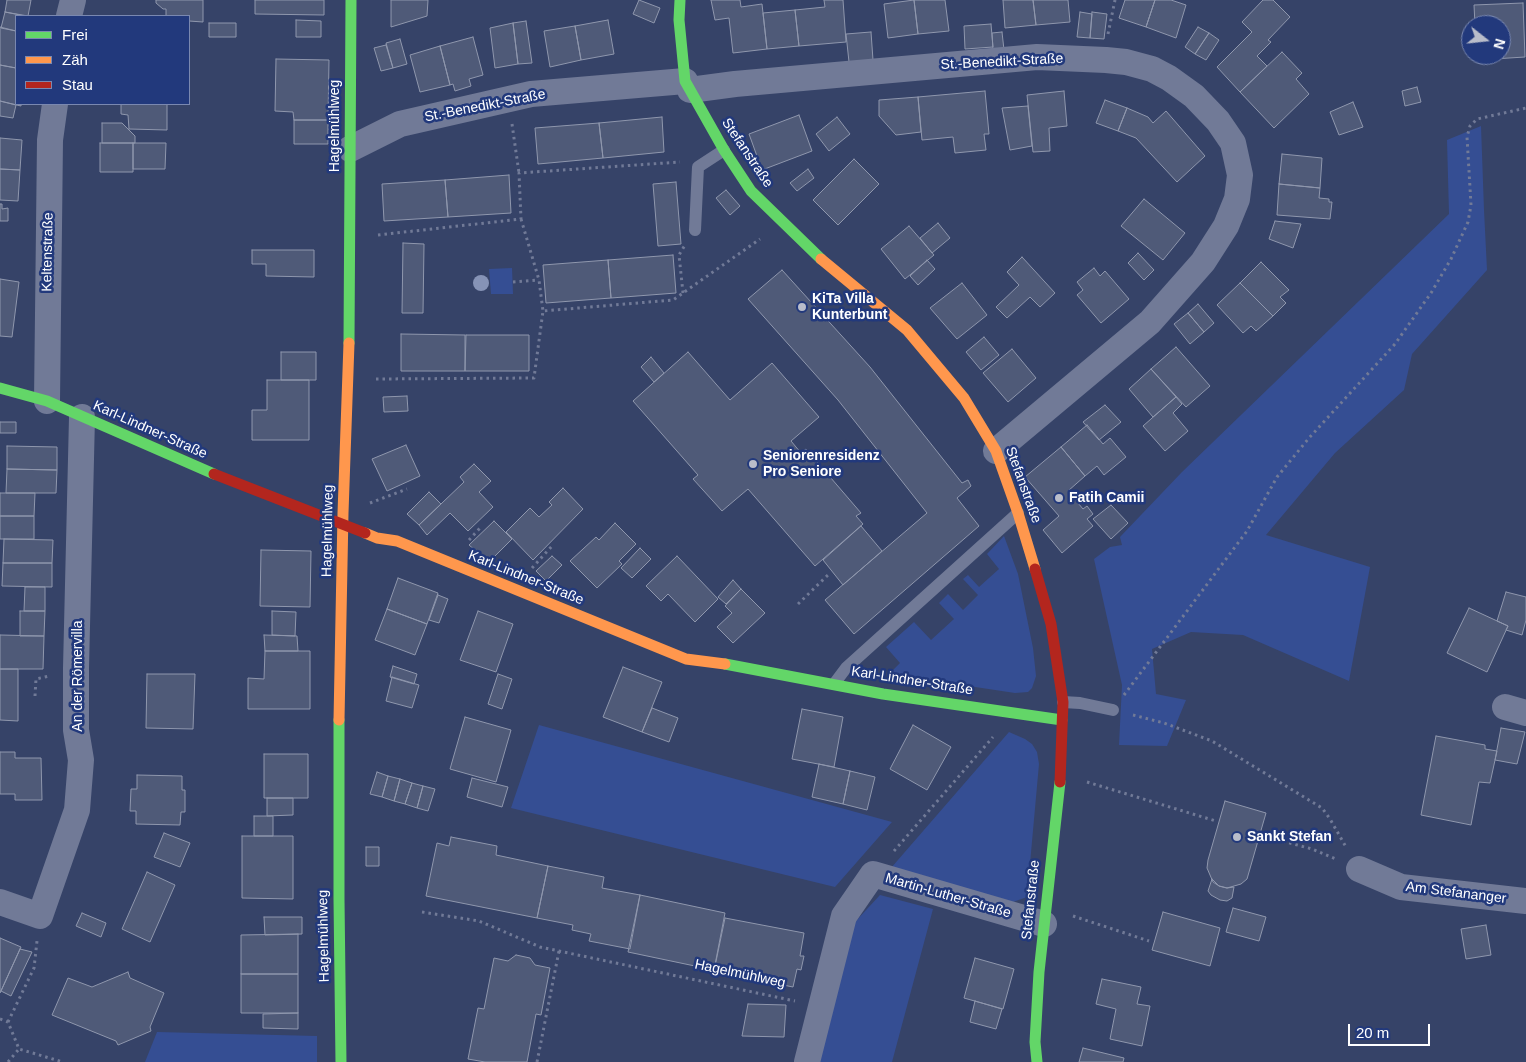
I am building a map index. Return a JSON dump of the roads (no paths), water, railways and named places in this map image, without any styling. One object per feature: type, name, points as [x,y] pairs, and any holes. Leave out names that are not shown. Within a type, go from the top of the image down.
[{"type":"street","points":[[69,15],[73,0]]},
{"type":"street","name":"Hagelmühlweg","points":[[342,1062],[339,747],[343,519],[348,379],[351,0]]},
{"type":"street","name":"Stefanstraße","points":[[680,0],[679,20],[688,85],[724,150],[752,191],[830,268],[907,330],[964,398],[996,451],[1018,513],[1051,624],[1063,702],[1061,772],[1045,915],[1035,1042],[1037,1062]]},
{"type":"street","name":"St.-Benedikt-Straße","points":[[350,149],[400,124],[531,94],[771,80],[1037,57],[1126,62],[1152,69],[1169,78],[1194,96],[1218,121],[1233,143],[1240,175],[1237,199],[1226,226],[1203,262],[1150,322],[996,451]]},
{"type":"street","name":"Keltenstraße","points":[[46,401],[50,140],[55,105]]},
{"type":"street","name":"Karl-Lindner-Straße","points":[[0,388],[46,401],[199,468],[343,519],[376,538],[397,541],[686,658],[883,694],[1062,720]]},
{"type":"street","name":"An der Römervilla","points":[[0,902],[40,916],[77,810],[81,760],[76,730],[76,668],[82,417]]},
{"type":"street","name":"Am Stefananger","points":[[1360,869],[1401,887],[1477,894],[1526,901]]},
{"type":"street","name":"Martin-Luther-Straße","points":[[807,1062],[844,916],[873,874],[1045,915]]},
{"type":"lane","points":[[694,230],[698,167],[724,150]]},
{"type":"lane","points":[[834,684],[846,668],[1018,513]]},
{"type":"lane","points":[[1063,702],[1080,703],[1113,710]]},
{"type":"place","name":"KiTa Villa Kunterbunt","points":[[802,307]]},
{"type":"place","name":"Seniorenresidenz Pro Seniore","points":[[753,464]]},
{"type":"place","name":"Fatih Camii","points":[[1059,498]]},
{"type":"place","name":"Sankt Stefan","points":[[1237,837]]}]
